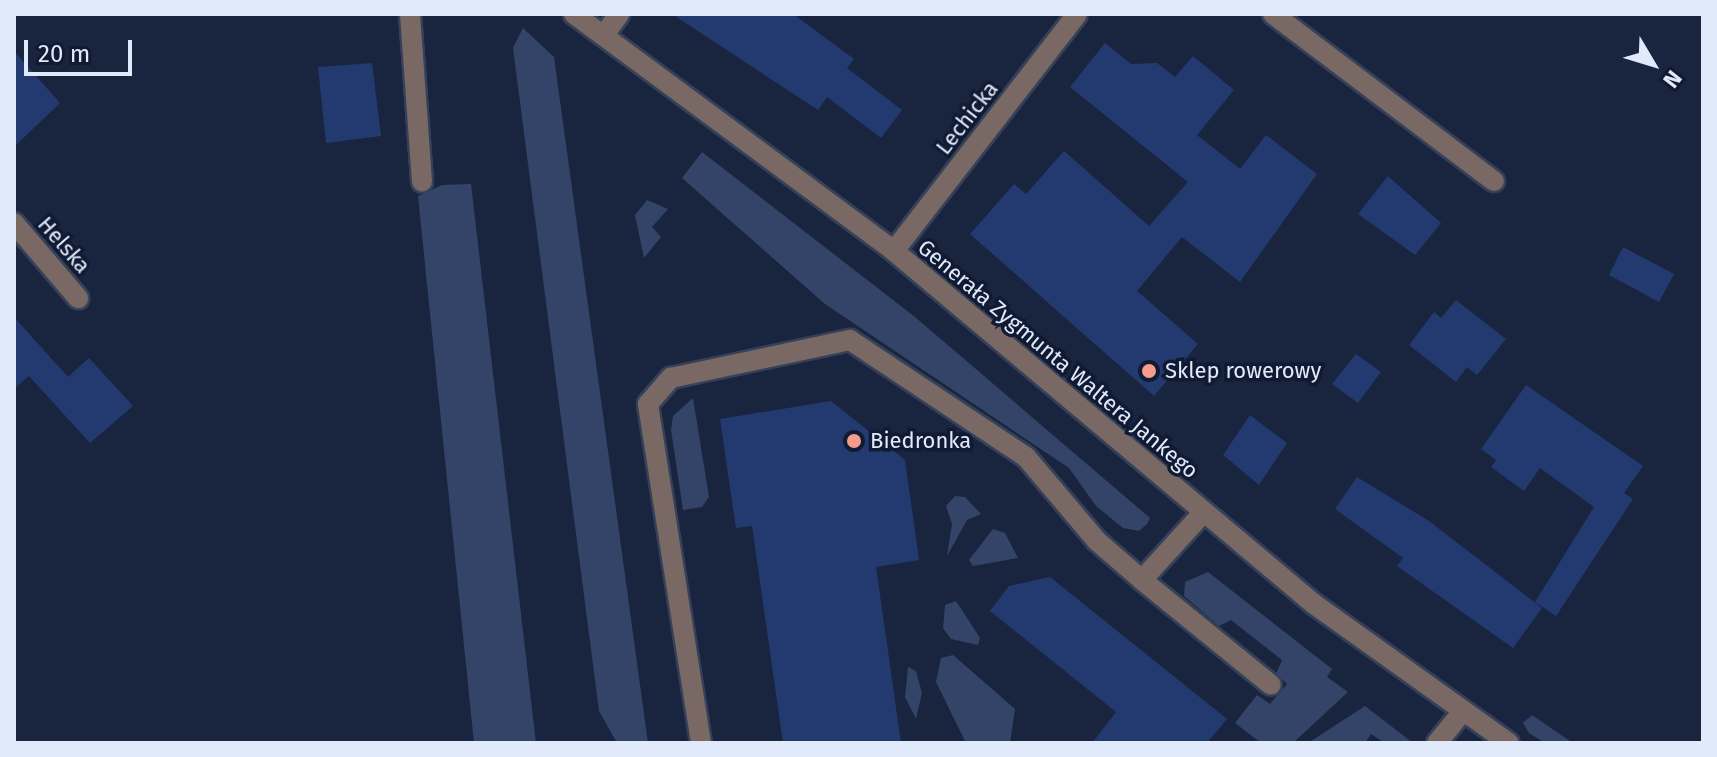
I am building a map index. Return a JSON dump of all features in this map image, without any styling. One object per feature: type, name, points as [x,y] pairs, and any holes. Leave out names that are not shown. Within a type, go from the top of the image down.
[{"type":"street","points":[[410,14],[422,182]]},
{"type":"street","name":"Generała Zygmunta Waltera Jankego","points":[[574,14],[894,251],[1202,514],[1314,604],[1509,743]]},
{"type":"street","points":[[604,35],[619,14]]},
{"type":"street","name":"Lechicka","points":[[894,251],[1077,14]]},
{"type":"street","points":[[1273,14],[1494,181]]},
{"type":"street","name":"Helska","points":[[14,223],[78,298]]},
{"type":"street","points":[[701,743],[648,404],[671,378],[850,340],[1026,457],[1097,541],[1271,685]]},
{"type":"street","points":[[1142,580],[1202,514]]},
{"type":"street","points":[[1437,743],[1463,711]]},
{"type":"shaded area","points":[[523,28],[554,57],[648,743],[617,743],[599,711],[513,48]]},
{"type":"shaded area","points":[[702,152],[915,317],[1150,518],[1147,524],[1139,531],[1123,528],[1096,506],[1069,468],[825,304],[682,178]]},
{"type":"shaded area","points":[[471,184],[536,743],[474,743],[418,196],[442,185]]},
{"type":"shaded area","points":[[647,200],[668,209],[652,227],[661,237],[644,258],[635,215]]},
{"type":"shaded area","points":[[693,398],[709,497],[702,507],[683,510],[671,430],[673,416]]},
{"type":"shaded area","points":[[955,496],[965,497],[981,514],[967,520],[947,556],[952,524],[946,506]]},
{"type":"shaded area","points":[[993,529],[1005,533],[1018,558],[973,566],[969,560]]},
{"type":"shaded area","points":[[1208,572],[1332,669],[1327,677],[1348,692],[1293,743],[1261,743],[1235,723],[1257,695],[1270,704],[1287,684],[1276,674],[1282,660],[1231,620],[1219,626],[1184,596],[1185,582]]},
{"type":"shaded area","points":[[956,601],[980,638],[978,645],[951,639],[943,628],[945,605]]},
{"type":"shaded area","points":[[953,655],[1015,709],[1010,743],[966,743],[936,682],[941,658]]},
{"type":"shaded area","points":[[908,667],[916,671],[922,693],[916,719],[905,697]]},
{"type":"shaded area","points":[[1365,706],[1413,743],[1385,743],[1371,734],[1365,743],[1308,743]]},
{"type":"shaded area","points":[[1532,715],[1573,743],[1545,743],[1529,733],[1523,723]]},
{"type":"building","points":[[672,14],[793,14],[854,59],[847,68],[902,110],[881,138],[827,97],[818,110]]},
{"type":"building","points":[[1105,43],[1131,64],[1157,63],[1175,77],[1193,56],[1234,90],[1197,135],[1240,169],[1266,135],[1317,174],[1240,282],[1182,237],[1137,291],[1198,344],[1154,396],[970,234],[1014,184],[1026,194],[1064,151],[1149,226],[1188,182],[1070,87]]},
{"type":"building","points":[[14,51],[60,103],[14,147]]},
{"type":"building","points":[[372,63],[381,136],[326,143],[318,67]]},
{"type":"building","points":[[1388,176],[1441,223],[1415,255],[1358,214]]},
{"type":"building","points":[[1623,247],[1674,274],[1659,302],[1609,275]]},
{"type":"building","points":[[1456,300],[1506,339],[1477,375],[1467,367],[1456,382],[1409,345],[1434,312],[1441,318]]},
{"type":"building","points":[[14,317],[68,377],[89,358],[133,406],[90,443],[29,376],[14,389]]},
{"type":"building","points":[[1356,354],[1381,372],[1358,403],[1332,384]]},
{"type":"building","points":[[1526,385],[1643,466],[1624,493],[1633,499],[1556,616],[1535,602],[1594,507],[1540,468],[1524,491],[1491,467],[1496,460],[1481,449]]},
{"type":"building","points":[[831,401],[905,460],[919,560],[876,567],[901,743],[783,743],[752,526],[736,528],[720,419]]},
{"type":"building","points":[[1250,415],[1287,443],[1259,485],[1223,455]]},
{"type":"building","points":[[1357,477],[1429,521],[1542,608],[1513,648],[1397,566],[1403,558],[1335,509]]},
{"type":"building","points":[[1050,577],[1227,719],[1207,743],[1092,743],[1116,712],[990,611],[1009,586]]},
{"type":"place","name":"Sklep rowerowy","points":[[1149,371]]},
{"type":"place","name":"Biedronka","points":[[854,441]]}]
